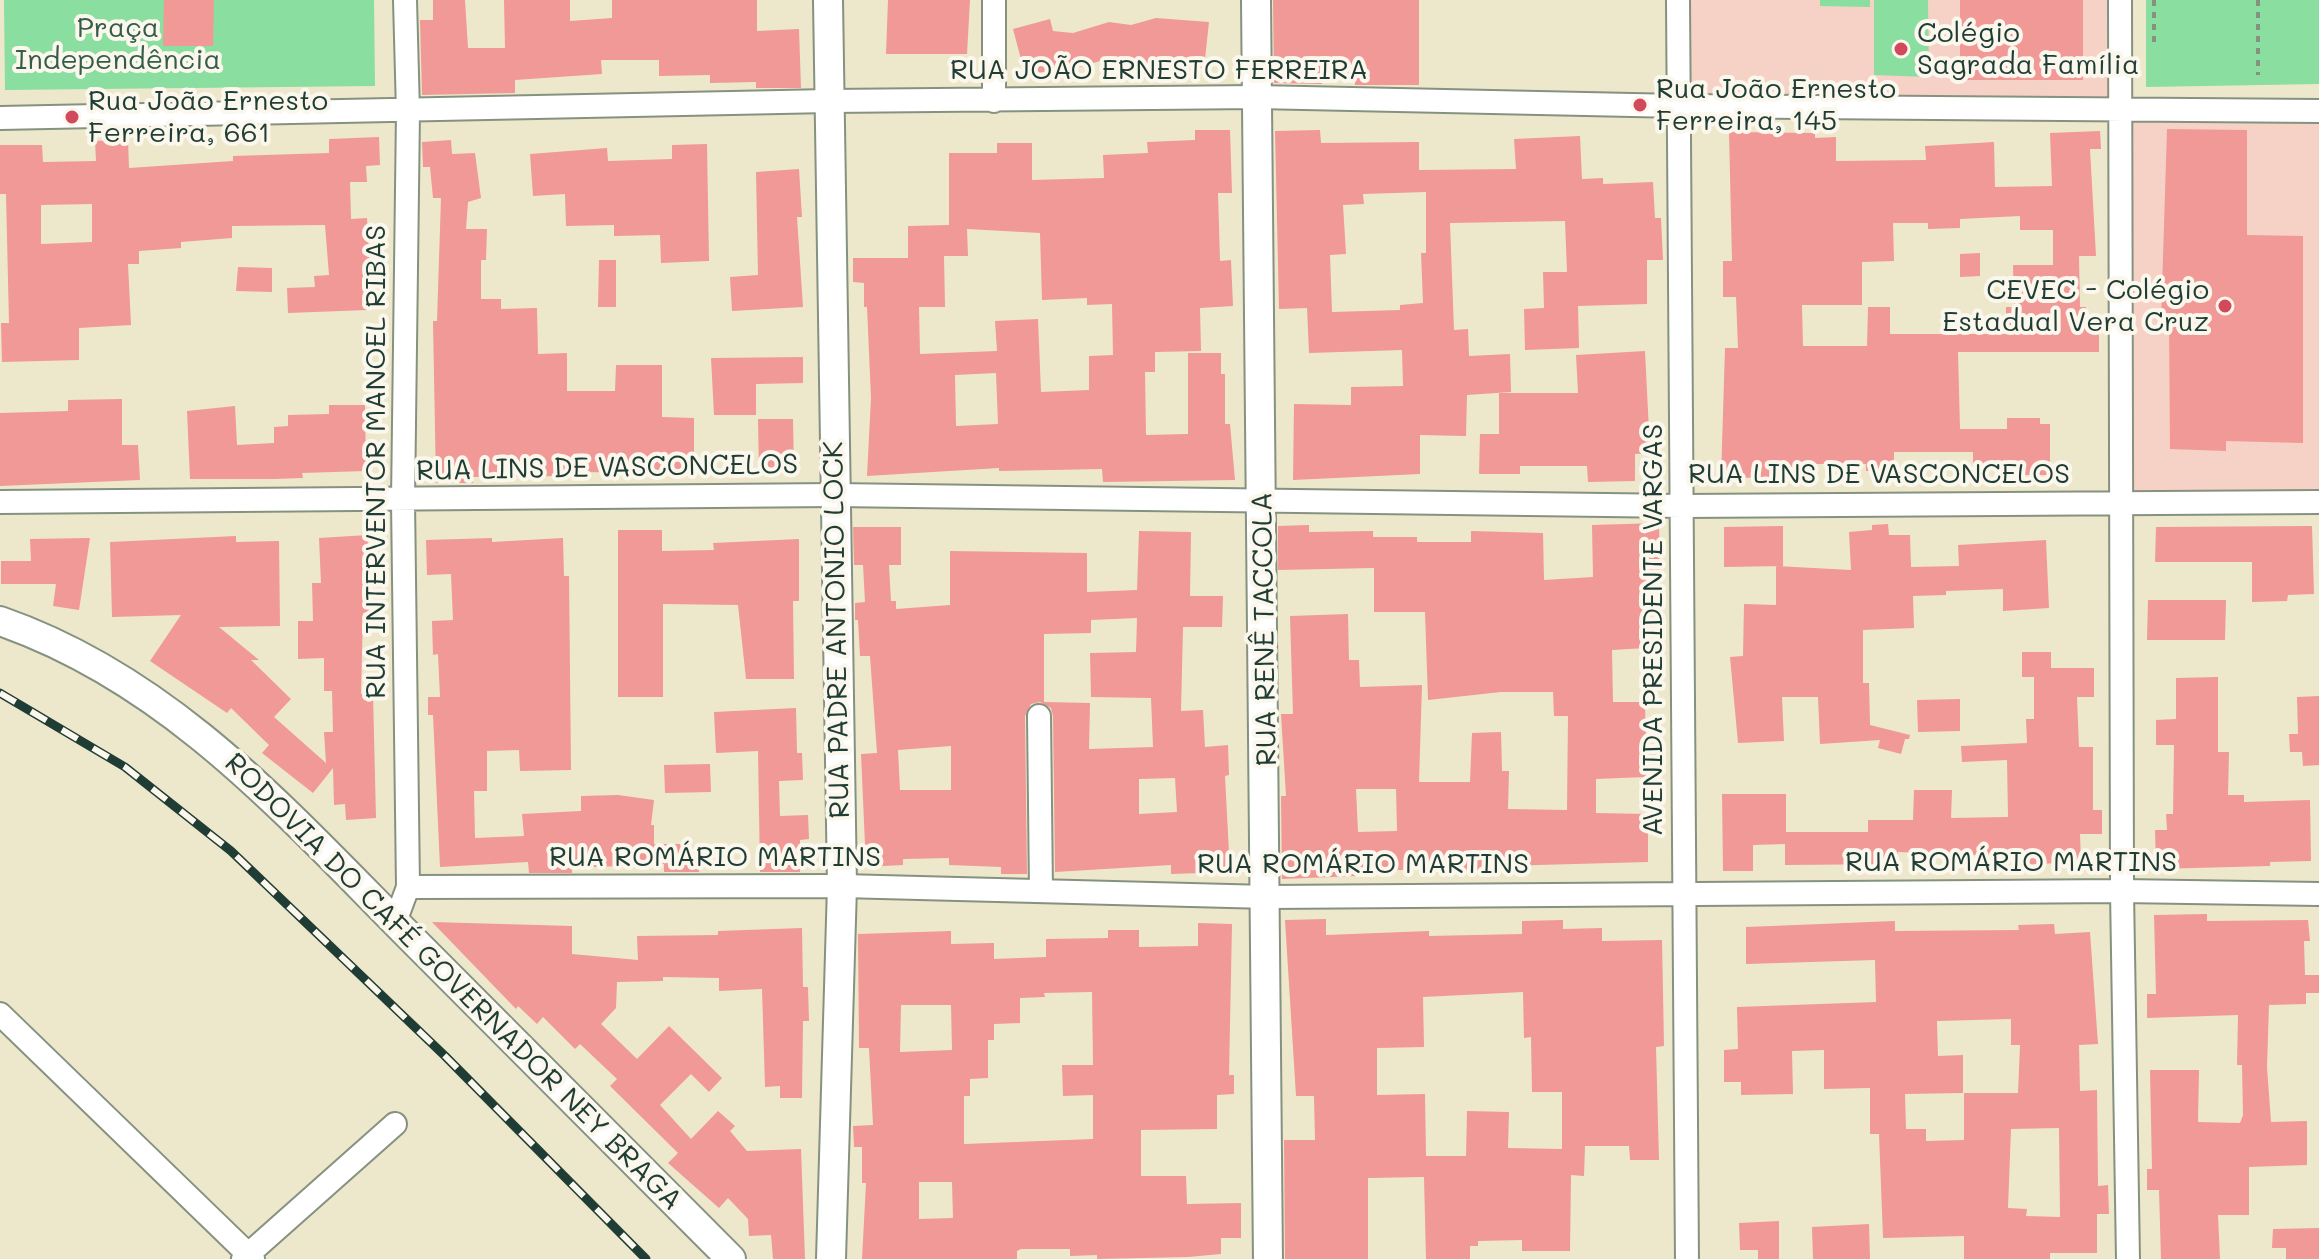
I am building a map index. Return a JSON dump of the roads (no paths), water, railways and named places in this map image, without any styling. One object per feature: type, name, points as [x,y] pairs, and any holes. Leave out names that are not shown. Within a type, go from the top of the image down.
[{"type":"main road","name":"RUA PADRE ANTONIO LOCK","points":[[828,0],[842,886],[831,1259]]},
{"type":"main road","name":"RUA RENÊ TACCOLA","points":[[1256,0],[1268,897],[1268,1259]]},
{"type":"main road","name":"RODOVIA DO CAFÉ GOVERNADOR NEY BRAGA","points":[[0,621],[52,639],[118,677],[230,758],[731,1259]]},
{"type":"street","name":"RUA INTERVENTOR MANOEL RIBAS","points":[[395,922],[408,887],[403,501],[408,112],[405,0]]},
{"type":"street","points":[[994,0],[994,101]]},
{"type":"street","name":"AVENIDA PRESIDENTE VARGAS","points":[[1678,0],[1687,1259]]},
{"type":"street","points":[[2120,0],[2122,891],[2128,1259]]},
{"type":"street","name":"RUA JOÃO ERNESTO FERREIRA","points":[[0,118],[829,101],[1257,97],[1679,106],[2319,111]]},
{"type":"street","name":"RUA LINS DE VASCONCELOS","points":[[0,502],[834,495],[1682,506],[2319,502]]},
{"type":"street","points":[[1039,716],[1041,891]]},
{"type":"street","name":"RUA ROMÁRIO MARTINS","points":[[408,887],[842,886],[1268,897],[2122,891],[2319,894]]},
{"type":"street","points":[[0,1014],[248,1257],[395,1124]]},
{"type":"railway","points":[[0,693],[125,767],[231,851],[445,1056],[646,1259]]},
{"type":"place","name":"Colégio Sagrada Família","points":[[1901,49]]},
{"type":"place","name":"Rua João Ernesto Ferreira, 145","points":[[1640,105]]},
{"type":"place","name":"Rua João Ernesto Ferreira, 661","points":[[72,117]]},
{"type":"place","name":"CEVEC - Colégio Estadual Vera Cruz","points":[[2225,306]]},
{"type":"park label","name":"Praça Independência","points":[[118,44]]}]
